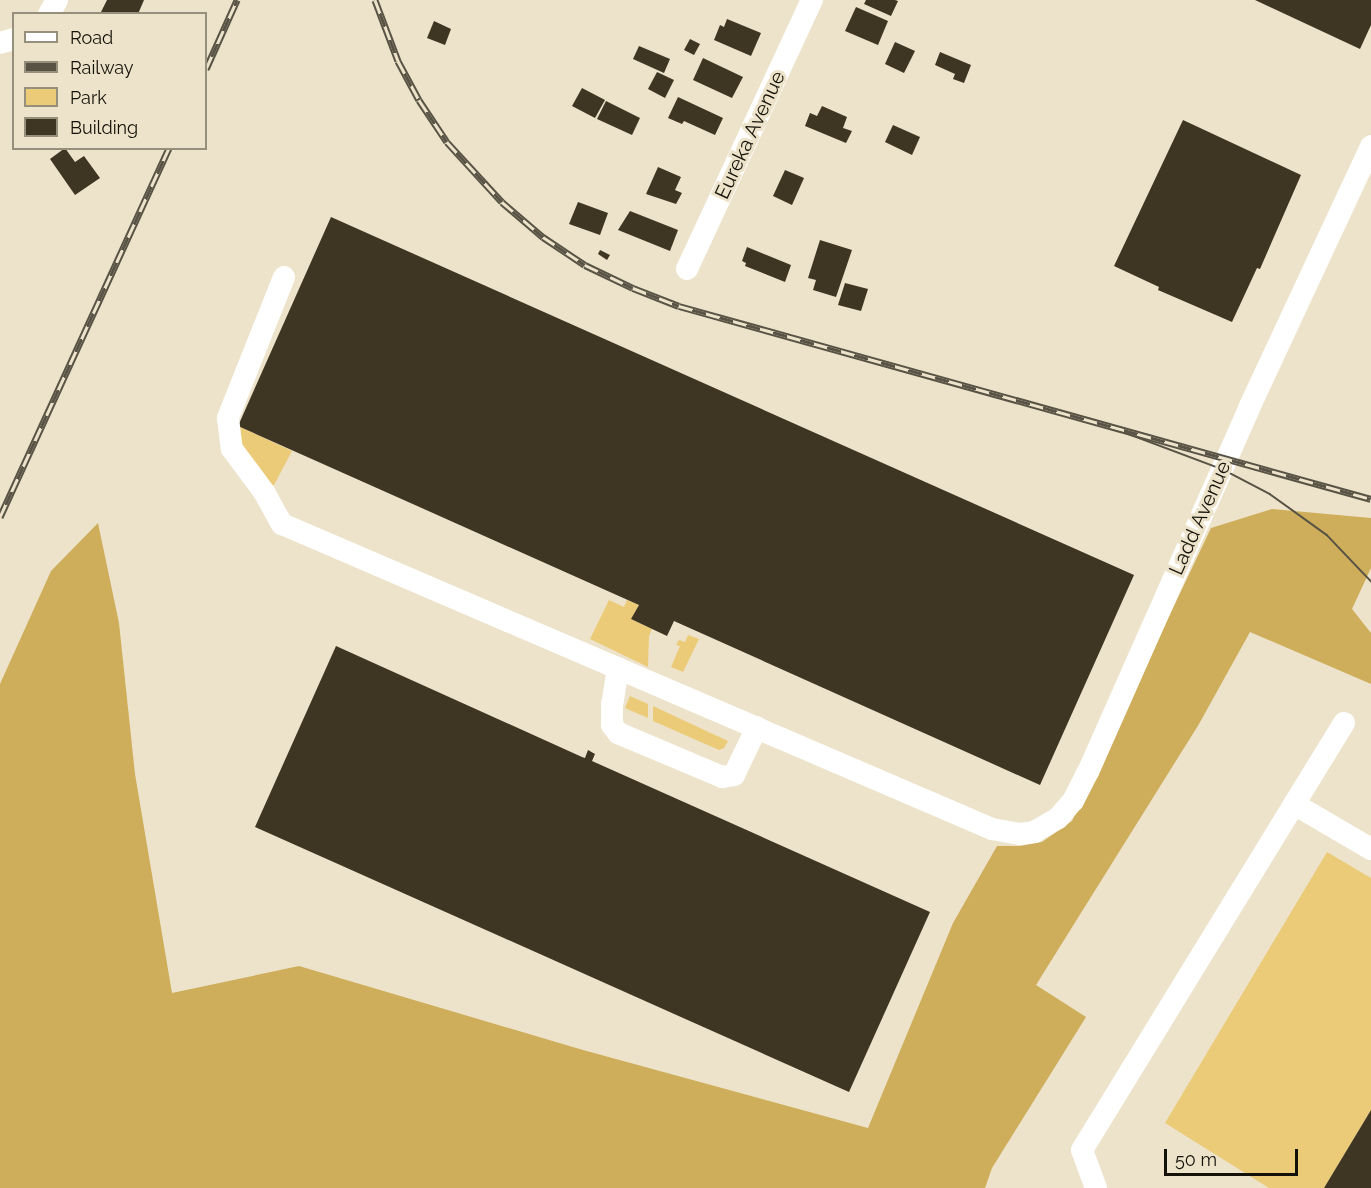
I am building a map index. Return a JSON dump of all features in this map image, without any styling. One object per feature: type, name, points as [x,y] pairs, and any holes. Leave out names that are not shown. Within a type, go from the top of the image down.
[{"type":"street","name":"Eureka Avenue","points":[[687,269],[812,0]]},
{"type":"street","name":"Ladd Avenue","points":[[284,277],[228,418],[232,449],[264,492],[282,524],[1004,833],[1034,832],[1058,818],[1073,801],[1254,398],[1371,146]]},
{"type":"street","points":[[618,668],[612,705],[612,725],[618,733],[639,742],[722,777],[734,775],[757,727]]},
{"type":"street","points":[[1096,1188],[1082,1150],[1344,723]]},
{"type":"street","points":[[1294,804],[1371,849]]},
{"type":"green space","points":[[238,426],[292,451],[274,485],[267,487],[242,450]]},
{"type":"green space","points":[[609,600],[624,607],[627,600],[639,605],[631,619],[652,629],[649,636],[648,667],[590,639]]},
{"type":"green space","points":[[688,635],[699,639],[683,672],[671,667],[680,646],[676,645],[679,640],[685,642]]},
{"type":"green space","points":[[630,696],[648,704],[648,718],[625,708]]},
{"type":"green space","points":[[653,706],[728,741],[724,748],[719,750],[653,721]]},
{"type":"green space","points":[[1327,852],[1371,878],[1371,1110],[1324,1188],[1269,1188],[1165,1123]]},
{"type":"shaded area","points":[[1272,509],[1371,518],[1371,568],[1352,609],[1371,633],[1371,684],[1250,632],[1199,724],[1036,985],[1086,1017],[992,1168],[985,1188],[0,1188],[0,684],[51,571],[98,523],[119,623],[135,774],[172,993],[299,966],[583,1050],[868,1128],[953,923],[997,846],[1020,846],[1042,842],[1072,821],[1211,528]]},
{"type":"building","points":[[107,0],[144,0],[139,12],[101,12]]},
{"type":"building","points":[[866,0],[898,1],[891,16],[864,4]]},
{"type":"building","points":[[1255,0],[1371,0],[1371,25],[1360,49]]},
{"type":"building","points":[[856,7],[888,21],[878,45],[845,31]]},
{"type":"building","points":[[727,19],[761,33],[751,56],[714,40],[720,25],[724,27]]},
{"type":"building","points":[[434,21],[451,29],[445,45],[427,38]]},
{"type":"building","points":[[690,39],[700,44],[694,55],[684,50]]},
{"type":"building","points":[[895,42],[915,51],[904,73],[885,64]]},
{"type":"building","points":[[639,46],[670,59],[664,73],[633,59]]},
{"type":"building","points":[[940,52],[971,65],[964,83],[953,79],[955,74],[935,65]]},
{"type":"building","points":[[703,58],[743,77],[732,98],[693,80]]},
{"type":"building","points":[[657,72],[674,80],[665,98],[648,89]]},
{"type":"building","points":[[582,88],[605,100],[595,118],[572,106]]},
{"type":"building","points":[[678,97],[723,118],[715,135],[684,121],[682,124],[668,118]]},
{"type":"building","points":[[606,101],[640,118],[632,135],[597,119]]},
{"type":"building","points":[[822,106],[847,117],[843,128],[852,131],[846,143],[805,126],[810,113],[817,116]]},
{"type":"building","points":[[1183,120],[1301,175],[1260,269],[1257,268],[1232,322],[1158,290],[1159,287],[1114,266]]},
{"type":"building","points":[[893,125],[920,137],[912,155],[885,142]]},
{"type":"building","points":[[62,150],[66,150],[75,162],[84,156],[100,178],[75,195],[50,159]]},
{"type":"building","points":[[658,167],[681,177],[675,190],[682,193],[676,204],[646,194]]},
{"type":"building","points":[[785,170],[804,178],[792,205],[773,196]]},
{"type":"building","points":[[578,202],[608,213],[600,235],[569,224]]},
{"type":"building","points":[[630,211],[678,230],[670,251],[618,230]]},
{"type":"building","points":[[331,217],[1134,575],[1040,785],[674,621],[667,636],[631,619],[639,605],[238,426]]},
{"type":"building","points":[[820,240],[852,250],[836,297],[813,290],[816,280],[808,278]]},
{"type":"building","points":[[747,247],[791,265],[785,282],[745,266],[746,263],[742,261]]},
{"type":"building","points":[[600,250],[610,255],[607,260],[598,254]]},
{"type":"building","points":[[845,283],[868,289],[861,311],[838,305]]},
{"type":"building","points":[[336,646],[582,757],[585,758],[588,750],[595,754],[592,761],[930,912],[849,1092],[255,827]]},
{"type":"building","points":[[1371,1110],[1371,1188],[1324,1188]]},
{"type":"tram line","points":[[1110,427],[1222,469],[1270,494],[1327,535],[1371,581]]},
{"type":"railway","points":[[207,67],[237,0]]},
{"type":"railway","points":[[375,0],[398,61],[419,100],[447,142],[502,202],[543,237],[585,265],[633,288],[679,306],[1371,499]]},
{"type":"railway","points":[[0,517],[168,150]]}]
